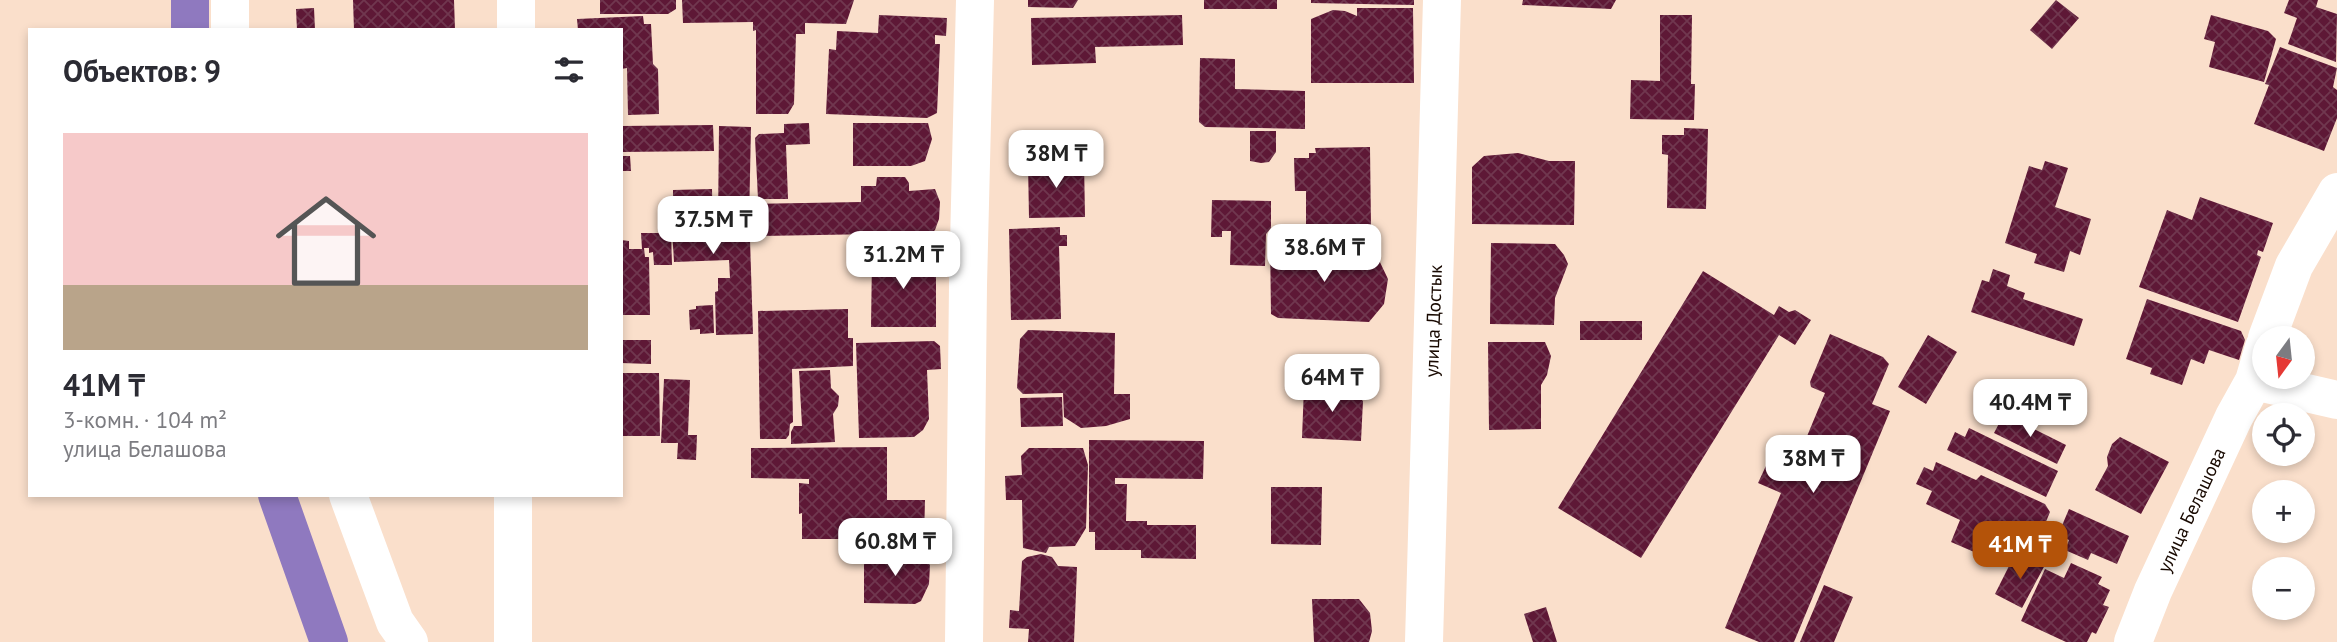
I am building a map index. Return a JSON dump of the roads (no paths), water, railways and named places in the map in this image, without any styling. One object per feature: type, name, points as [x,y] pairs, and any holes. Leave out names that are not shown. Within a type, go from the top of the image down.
[{"type":"street","points":[[230,0],[230,28]]},
{"type":"street","points":[[516,0],[516,28]]},
{"type":"street","points":[[964,642],[968,285],[975,0]]},
{"type":"street","name":"улица Достык","points":[[1424,642],[1442,0]]},
{"type":"street","points":[[2272,326],[2294,266],[2337,192]]},
{"type":"street","name":"улица Белашова","points":[[2133,642],[2252,379]]},
{"type":"street","name":"улица Белашова","points":[[2313,389],[2337,400]]},
{"type":"street","points":[[349,497],[395,622],[409,642]]},
{"type":"street","points":[[513,497],[513,642]]},
{"type":"waterway","points":[[190,0],[190,28]]},
{"type":"waterway","points":[[278,497],[329,642]]}]
